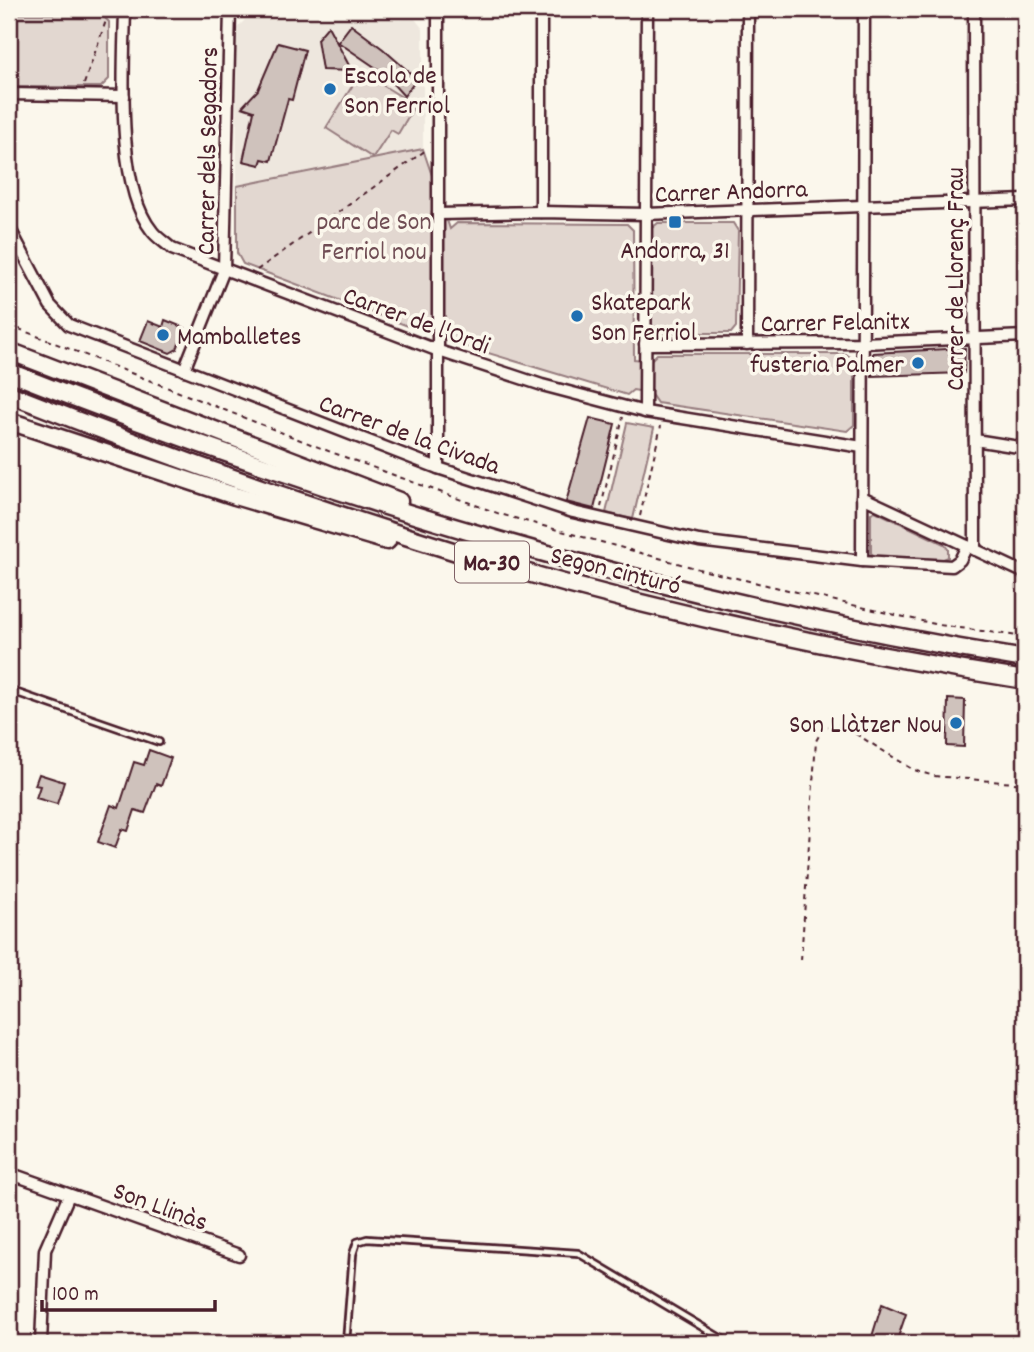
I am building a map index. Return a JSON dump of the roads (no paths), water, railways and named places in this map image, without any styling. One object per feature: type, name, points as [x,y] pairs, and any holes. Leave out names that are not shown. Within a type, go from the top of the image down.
[{"type":"highway","points":[[9,351],[387,497],[446,515],[488,539]]},
{"type":"highway","name":"Ma-30","points":[[9,372],[128,419],[249,462],[488,539]]},
{"type":"highway","name":"Segon cinturó","points":[[9,394],[242,482],[400,535],[522,570],[755,628],[887,656],[1025,680]]},
{"type":"highway","points":[[9,421],[259,503],[425,552],[482,568],[522,570]]},
{"type":"highway","name":"Segon cinturó","points":[[488,539],[669,587],[877,633],[1025,659]]},
{"type":"highway","points":[[990,675],[1025,687]]},
{"type":"street","name":"Carrer de l'Ordi","points":[[125,9],[124,96],[129,173],[136,201],[152,231],[172,249],[439,351],[542,385],[645,412],[862,447]]},
{"type":"street","name":"Carrer dels Segadors","points":[[184,370],[224,270],[230,9]]},
{"type":"street","points":[[438,9],[438,468]]},
{"type":"street","points":[[541,9],[541,212]]},
{"type":"street","points":[[645,412],[647,9]]},
{"type":"street","points":[[747,344],[748,9]]},
{"type":"street","points":[[862,561],[864,9]]},
{"type":"street","name":"Carrer de Llorenç Frau","points":[[971,548],[975,440],[974,9]]},
{"type":"street","points":[[9,94],[124,96]]},
{"type":"street","name":"Carrer Andorra","points":[[438,214],[646,214],[1025,200]]},
{"type":"street","name":"Carrer de la Civada","points":[[9,227],[50,305],[69,325],[438,468],[573,512],[699,541],[862,561],[952,566],[971,548]]},
{"type":"street","name":"Carrer Felanitx","points":[[645,344],[863,343],[1025,336]]},
{"type":"street","points":[[975,440],[1025,448]]},
{"type":"street","points":[[862,497],[1025,573]]},
{"type":"street","name":"Son Llinàs","points":[[9,1173],[239,1255]]},
{"type":"street","points":[[41,1343],[45,1250],[69,1195]]},
{"type":"lane","points":[[9,690],[159,742]]},
{"type":"lane","points":[[346,1343],[353,1254],[357,1242],[367,1239],[578,1253],[729,1343]]},
{"type":"place","name":"Escola de Son Ferriol","points":[[330,89]]},
{"type":"place","name":"Andorra, 31","points":[[675,222]]},
{"type":"place","name":"Skatepark Son Ferriol","points":[[577,316]]},
{"type":"place","name":"Mamballetes","points":[[163,335]]},
{"type":"place","name":"fusteria Palmer","points":[[918,363]]},
{"type":"place","name":"Son Llàtzer Nou","points":[[956,723]]},
{"type":"park label","name":"parc de Son Ferriol nou","points":[[374,235]]}]
